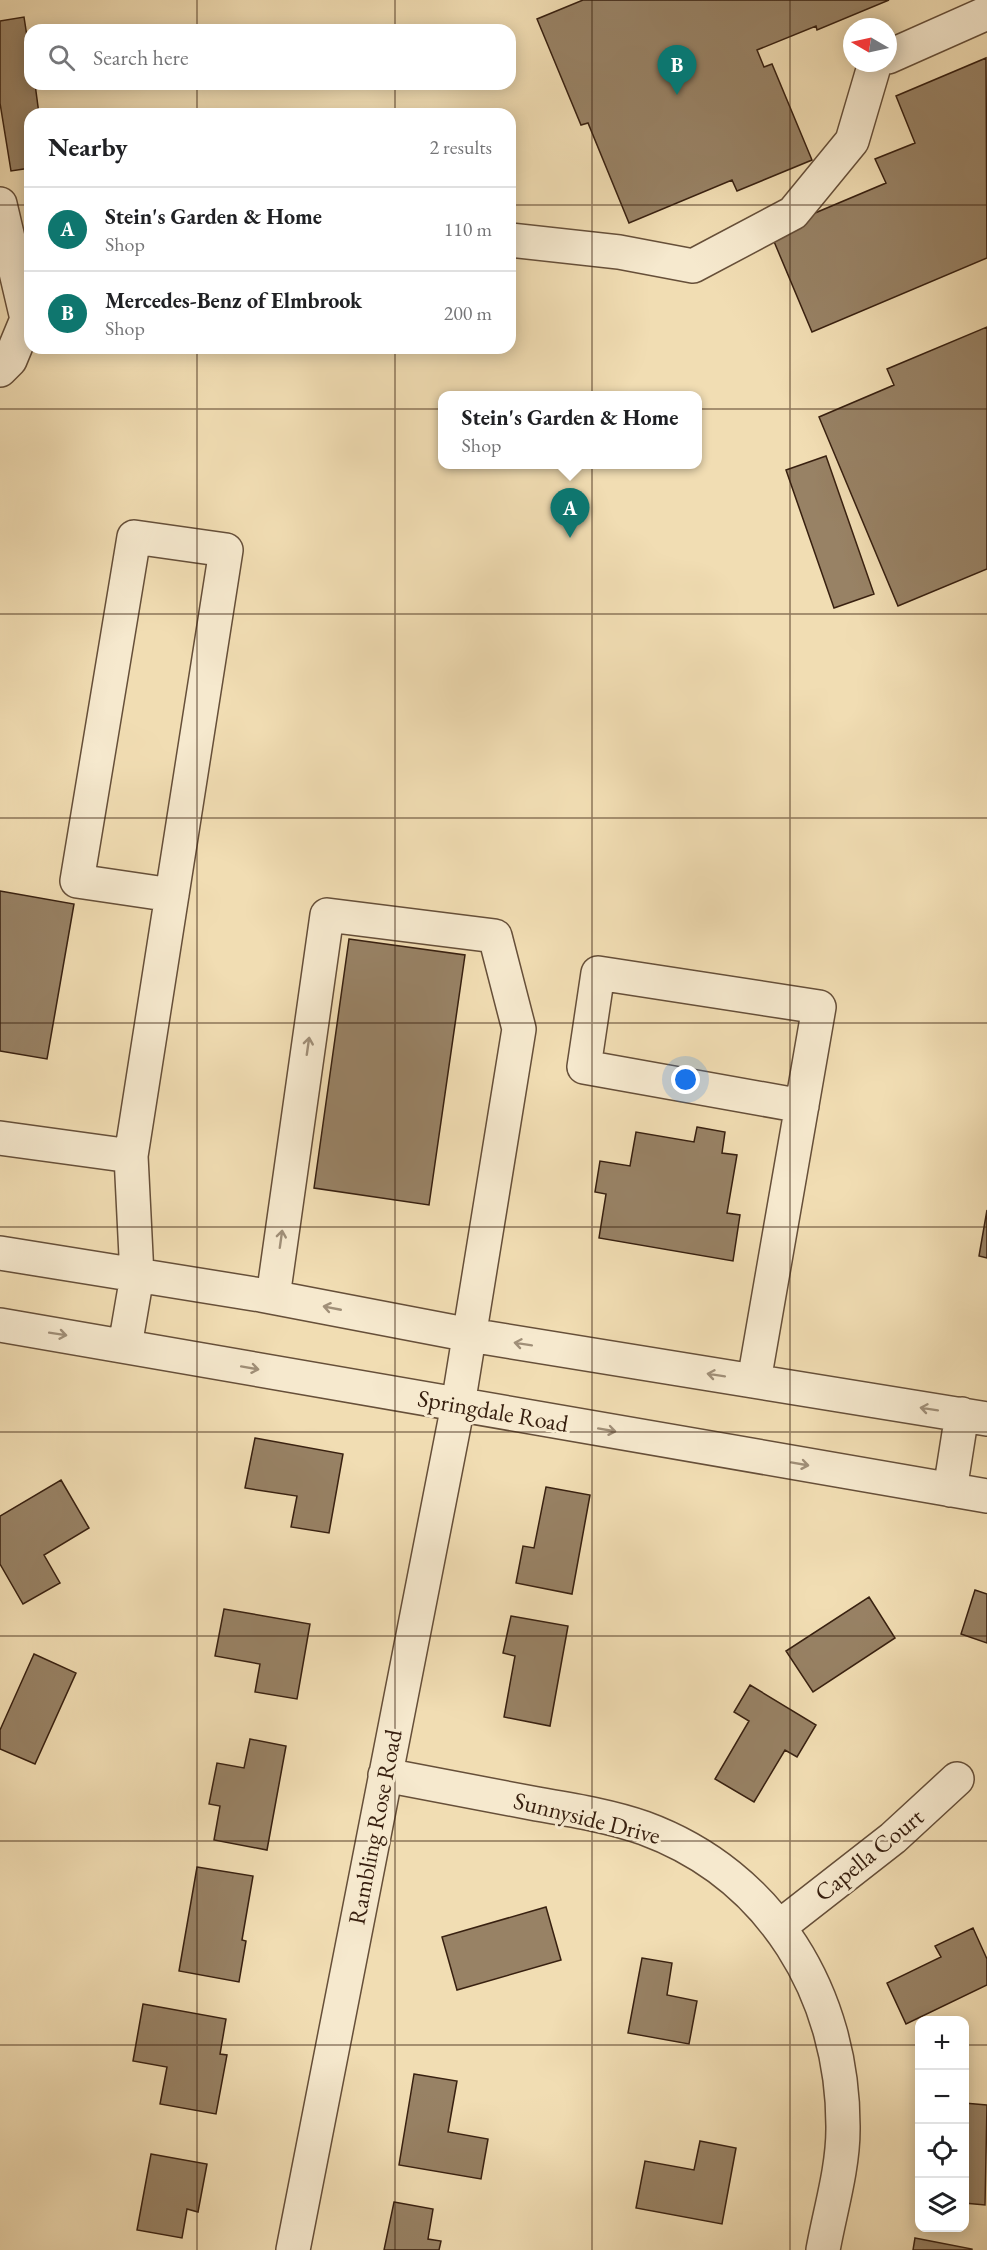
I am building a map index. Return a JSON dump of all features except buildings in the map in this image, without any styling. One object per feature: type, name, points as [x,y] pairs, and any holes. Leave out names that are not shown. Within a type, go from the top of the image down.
[{"type":"street","points":[[897,53],[987,13]]},
{"type":"street","points":[[516,241],[619,252],[693,266],[793,213],[852,141],[872,72]]},
{"type":"street","points":[[0,204],[24,306]]},
{"type":"street","points":[[0,370],[10,360],[24,326]]},
{"type":"street","points":[[125,1346],[137,1276],[131,1156],[172,895],[226,550],[134,537],[77,881],[172,895]]},
{"type":"street","name":"Rambling Rose Road","points":[[273,1297],[327,915],[495,936],[519,1029],[458,1405],[293,2250]]},
{"type":"street","points":[[754,1381],[802,1106],[819,1007],[598,973],[585,1067],[802,1106]]},
{"type":"street","points":[[0,1138],[131,1156]]},
{"type":"street","points":[[0,1253],[273,1297],[470,1335],[975,1417],[950,1490]]},
{"type":"street","name":"Springdale Road","points":[[0,1325],[987,1496]]},
{"type":"street","name":"Sunnyside Drive","points":[[386,1775],[573,1810],[642,1827],[677,1842],[716,1865],[763,1907],[779,1928],[819,1993],[841,2071],[843,2131],[823,2250]]},
{"type":"street","name":"Capella Court","points":[[779,1928],[893,1838],[957,1779]]},
{"type":"place","name":"Mercedes-Benz of Elmbrook","points":[[677,95]]},
{"type":"place","name":"Stein's Garden & Home","points":[[570,538]]}]
